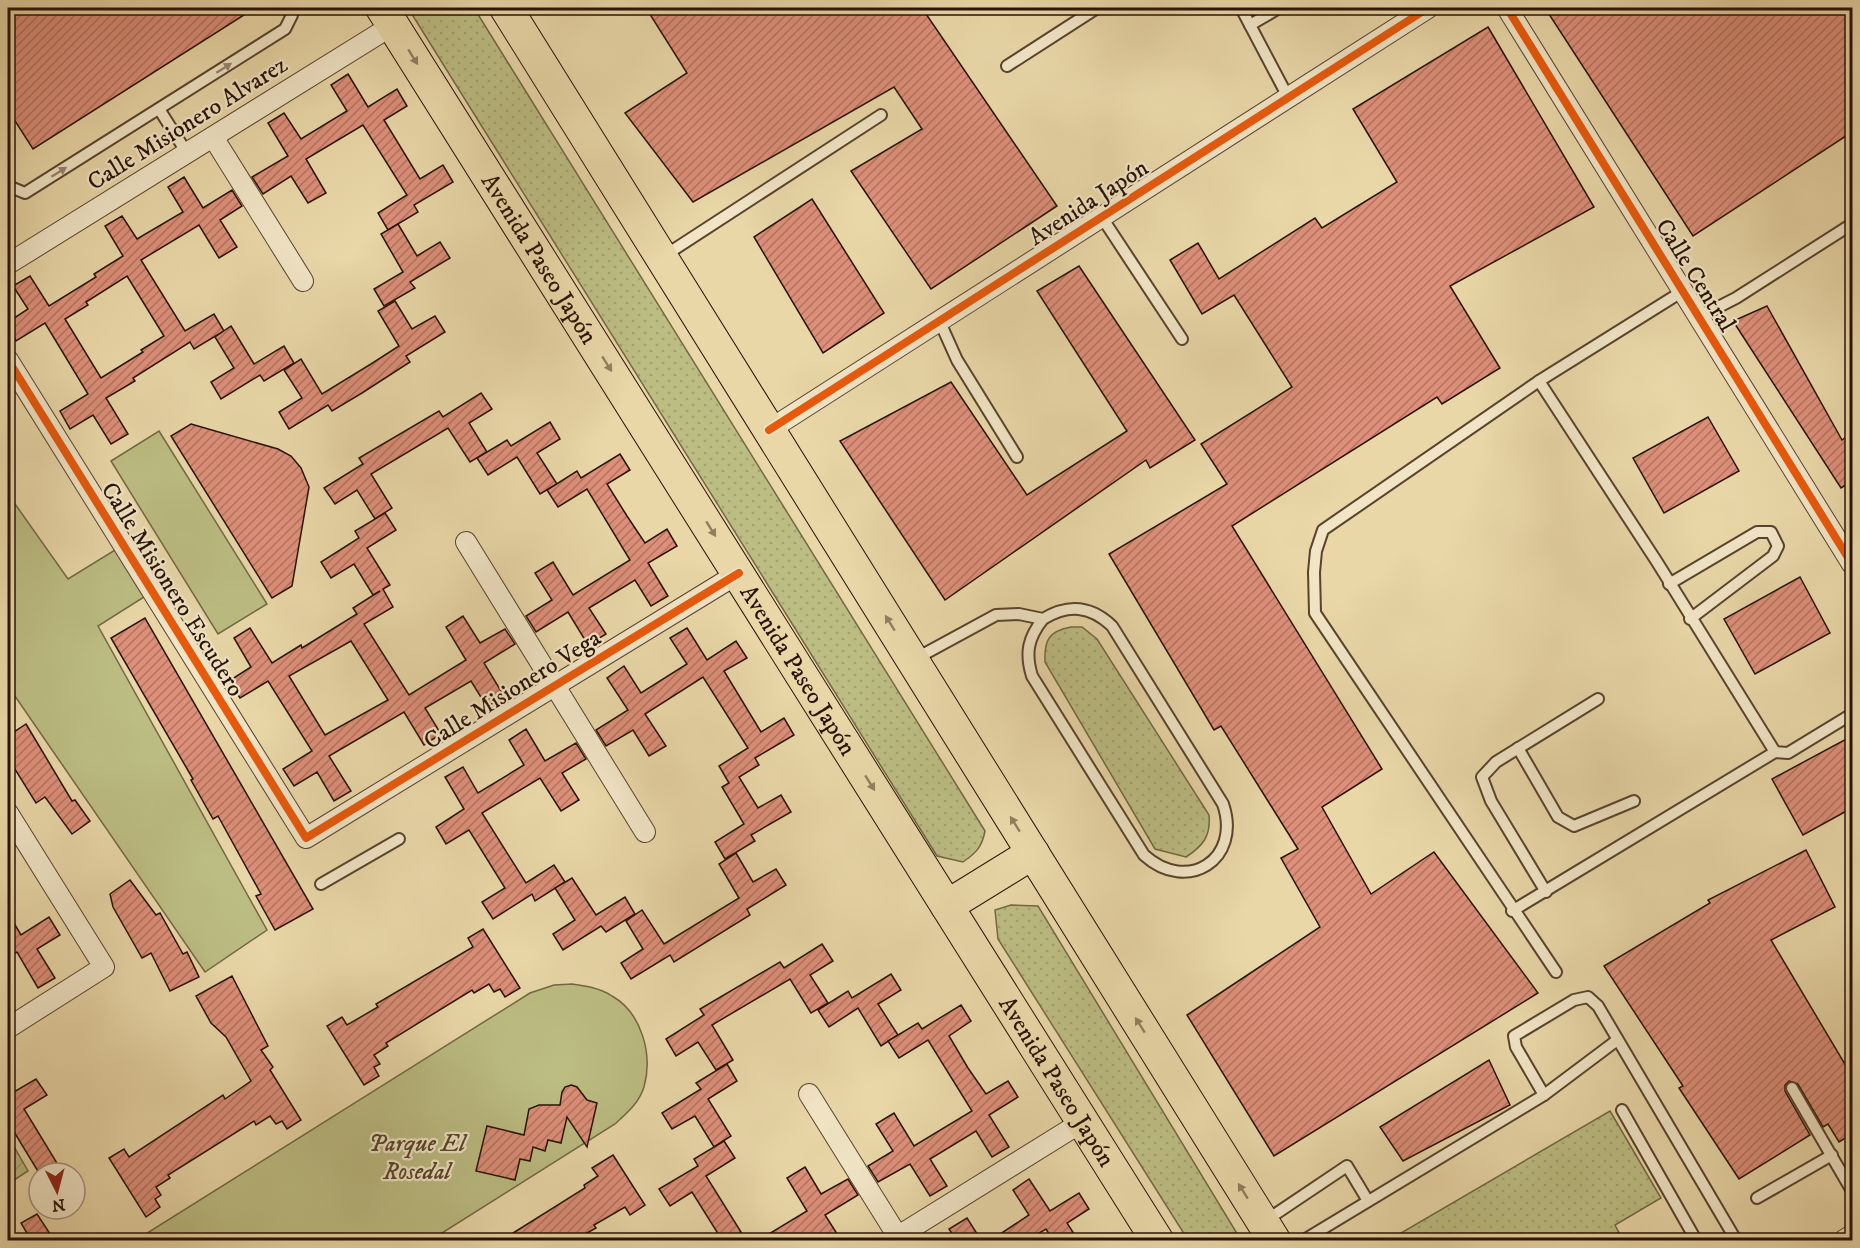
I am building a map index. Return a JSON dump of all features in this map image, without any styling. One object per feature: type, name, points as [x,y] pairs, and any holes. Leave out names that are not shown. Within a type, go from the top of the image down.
[{"type":"main road","points":[[506,8],[1268,1231]]},
{"type":"main road","name":"Avenida Paseo Japón","points":[[387,16],[1156,1240]]},
{"type":"main road","points":[[947,906],[1033,853]]},
{"type":"street","name":"Avenida Japón","points":[[769,430],[1428,8]]},
{"type":"street","name":"Calle Central","points":[[1507,8],[1852,564]]},
{"type":"street","name":"Calle Misionero Alvarez","points":[[8,264],[213,136],[387,16]]},
{"type":"street","points":[[213,136],[303,281]]},
{"type":"street","name":"Calle Misionero Escudero","points":[[8,360],[306,838]]},
{"type":"street","points":[[466,542],[645,832]]},
{"type":"street","name":"Calle Misionero Vega","points":[[306,838],[739,573]]},
{"type":"street","points":[[8,813],[104,967],[8,1028]]},
{"type":"street","points":[[808,1094],[897,1239],[1082,1122]]},
{"type":"street","points":[[1844,1240],[1852,1235]]},
{"type":"lane","points":[[8,186],[25,193],[159,109],[285,29],[292,15],[290,8]]},
{"type":"lane","points":[[1007,66],[1097,8]]},
{"type":"lane","points":[[1241,8],[1288,97]]},
{"type":"lane","points":[[1250,25],[1279,8]]},
{"type":"lane","points":[[159,109],[187,153]]},
{"type":"lane","points":[[662,258],[881,115]]},
{"type":"lane","points":[[1101,216],[1182,339]]},
{"type":"lane","points":[[1699,317],[1736,298],[1852,224]]},
{"type":"lane","points":[[1556,972],[1512,911],[1315,613],[1316,551],[1323,530],[1539,381],[1683,291]]},
{"type":"lane","points":[[939,320],[957,360],[1017,457]]},
{"type":"lane","points":[[1539,381],[1775,752]]},
{"type":"lane","points":[[1669,584],[1758,532],[1771,532],[1778,546],[1773,556],[1690,619]]},
{"type":"lane","points":[[912,660],[996,615],[1019,614],[1042,619],[1056,611],[1079,608],[1101,616],[1112,626],[1223,804],[1228,819],[1228,834],[1223,849],[1213,861],[1200,869],[1185,873],[1169,872],[1155,865],[1144,855],[1032,676],[1027,662],[1028,646],[1033,631],[1042,619]]},
{"type":"lane","points":[[1546,892],[1491,801],[1482,777],[1496,762],[1598,699]]},
{"type":"lane","points":[[1512,911],[1775,752],[1788,753],[1852,714]]},
{"type":"lane","points":[[1518,748],[1558,817],[1574,826],[1634,801]]},
{"type":"lane","points":[[321,884],[399,839]]},
{"type":"lane","points":[[1544,1095],[1516,1047],[1514,1036],[1522,1029],[1574,1000],[1588,997],[1598,1006],[1616,1041],[1736,1240]]},
{"type":"lane","points":[[1304,1240],[1544,1095],[1616,1041]]},
{"type":"lane","points":[[1792,1088],[1852,1191]]},
{"type":"lane","points":[[1622,1110],[1696,1240]]},
{"type":"lane","points":[[1757,1198],[1832,1155]]},
{"type":"lane","points":[[1268,1231],[1347,1166],[1368,1201]]},
{"type":"green space","points":[[408,8],[474,8],[985,831],[978,849],[963,862],[937,856]]},
{"type":"green space","points":[[159,431],[267,604],[218,634],[111,461]]},
{"type":"green space","points":[[8,494],[68,579],[115,550],[144,597],[98,626],[267,930],[205,972],[8,686]]},
{"type":"green space","points":[[1071,627],[1082,627],[1097,639],[1209,815],[1209,829],[1205,840],[1186,857],[1155,849],[1045,662],[1049,638],[1058,631]]},
{"type":"green space","points":[[1011,905],[1038,906],[1241,1240],[1188,1240],[998,939],[995,910]]},
{"type":"green space","name":"Parque El Rosedal","points":[[572,984],[598,989],[612,996],[622,1003],[638,1024],[643,1036],[647,1062],[644,1087],[639,1098],[615,1124],[431,1240],[136,1240],[530,993],[554,985]]},
{"type":"green space","points":[[1610,1111],[1661,1198],[1615,1225],[1623,1240],[1389,1240]]},
{"type":"green space","points":[[8,1136],[27,1172],[8,1184]]},
{"type":"building","points":[[8,8],[255,8],[33,149],[8,110]]},
{"type":"building","points":[[646,8],[922,8],[1057,206],[931,289],[851,171],[922,129],[894,87],[693,202],[625,113],[687,73]]},
{"type":"building","points":[[1545,8],[1852,8],[1852,132],[1693,236]]},
{"type":"building","points":[[1488,27],[1594,207],[1450,286],[1500,368],[1442,404],[1437,397],[1232,526],[1382,769],[1322,807],[1371,894],[1434,852],[1538,993],[1274,1156],[1187,1015],[1320,927],[1281,858],[1298,849],[1221,726],[1214,730],[1109,554],[1227,484],[1201,444],[1292,387],[1234,295],[1202,314],[1170,260],[1198,243],[1219,279],[1315,218],[1322,228],[1397,182],[1353,109]]},
{"type":"building","points":[[348,74],[368,107],[397,89],[407,106],[384,120],[420,179],[443,165],[453,182],[414,205],[418,212],[388,230],[378,213],[407,195],[363,125],[306,159],[326,193],[308,203],[291,176],[263,194],[252,177],[288,156],[268,123],[284,113],[301,139],[347,111],[331,85]]},
{"type":"building","points":[[184,177],[203,208],[232,190],[242,206],[220,220],[237,247],[219,258],[199,225],[141,260],[185,331],[214,314],[224,331],[194,349],[190,342],[133,378],[135,381],[106,398],[128,434],[111,444],[93,415],[70,429],[60,411],[88,394],[45,323],[16,341],[8,322],[28,309],[13,286],[30,276],[49,306],[96,277],[94,274],[123,256],[105,226],[122,216],[137,239],[183,212],[168,187]],"holes":[[[127,276],[164,336],[101,378],[65,319],[88,305],[86,302]]]},
{"type":"building","points":[[812,199],[884,313],[823,353],[754,237]]},
{"type":"building","points":[[398,224],[417,256],[440,242],[450,258],[410,282],[415,288],[384,306],[374,289],[403,272],[381,234]]},
{"type":"building","points":[[1079,266],[1195,440],[1150,468],[1146,460],[945,600],[840,441],[951,382],[1027,495],[1127,431],[1037,291]]},
{"type":"building","points":[[395,301],[412,329],[435,316],[445,332],[406,356],[410,362],[362,393],[332,411],[328,405],[289,429],[279,412],[302,398],[284,370],[301,359],[322,394],[371,364],[399,346],[378,311]]},
{"type":"building","points":[[1767,306],[1842,440],[1852,433],[1852,481],[1841,488],[1733,321]]},
{"type":"building","points":[[231,326],[254,364],[284,346],[294,363],[264,381],[260,375],[221,399],[211,382],[234,368],[215,337]]},
{"type":"building","points":[[481,393],[492,409],[469,423],[487,452],[470,462],[448,428],[371,474],[392,508],[375,519],[357,490],[335,504],[324,488],[363,464],[359,458],[439,411],[443,417]]},
{"type":"building","points":[[1708,417],[1739,471],[1664,513],[1633,458]]},
{"type":"building","points":[[550,422],[560,439],[537,453],[557,484],[540,494],[517,457],[488,475],[477,458],[507,440],[511,446]]},
{"type":"building","points":[[191,424],[278,449],[291,456],[301,468],[309,487],[292,586],[272,598],[171,436]]},
{"type":"building","points":[[620,454],[630,470],[607,484],[645,543],[667,529],[677,546],[648,563],[668,596],[651,606],[635,580],[589,608],[606,634],[588,645],[568,612],[536,632],[526,616],[552,600],[535,573],[553,562],[573,595],[630,560],[587,489],[558,507],[547,490],[577,471],[581,478]]},
{"type":"building","points":[[385,513],[396,530],[367,548],[390,585],[383,589],[393,607],[364,624],[409,695],[466,660],[446,627],[463,616],[480,643],[505,629],[515,644],[484,663],[504,696],[487,707],[471,681],[425,708],[441,734],[424,745],[404,712],[329,756],[351,791],[334,801],[317,772],[294,786],[283,769],[312,751],[268,681],[240,698],[229,681],[251,667],[234,638],[250,628],[272,663],[301,645],[302,648],[357,614],[353,608],[380,591],[373,595],[354,564],[331,578],[321,562],[359,538],[355,531]],"holes":[[[351,641],[388,700],[325,735],[289,676]]]},
{"type":"building","points":[[1800,577],[1830,633],[1755,674],[1724,619]]},
{"type":"building","points":[[145,618],[313,909],[275,930],[256,896],[261,894],[218,816],[213,819],[191,780],[193,779],[111,638]]},
{"type":"building","points":[[687,628],[707,660],[736,641],[747,658],[724,671],[761,732],[784,718],[794,735],[755,758],[759,765],[739,777],[758,808],[781,795],[791,812],[751,835],[755,841],[725,859],[715,842],[744,824],[722,787],[729,783],[719,766],[748,748],[703,677],[645,714],[666,746],[649,756],[633,730],[606,746],[596,730],[628,710],[607,678],[624,666],[641,693],[687,664],[670,638]]},
{"type":"building","points":[[26,724],[72,801],[75,800],[90,821],[72,834],[45,797],[36,803],[8,758],[8,736]]},
{"type":"building","points":[[526,729],[545,761],[576,743],[586,759],[562,773],[579,800],[561,811],[540,778],[482,813],[526,883],[554,865],[565,882],[535,901],[532,894],[493,919],[482,902],[505,888],[469,830],[446,844],[436,827],[464,809],[445,777],[463,767],[478,793],[524,765],[509,740]]},
{"type":"building","points":[[1852,736],[1852,808],[1803,835],[1772,779]]},
{"type":"building","points":[[1806,850],[1835,907],[1771,940],[1852,1076],[1852,1134],[1839,1142],[1828,1124],[1823,1127],[1798,1084],[1789,1081],[1785,1085],[1785,1091],[1810,1135],[1739,1179],[1679,1088],[1683,1086],[1604,966],[1710,903],[1708,900]]},
{"type":"building","points":[[736,853],[753,882],[776,869],[786,885],[747,909],[750,915],[674,962],[670,955],[631,979],[621,963],[643,949],[626,921],[642,910],[664,944],[739,898],[719,864]]},
{"type":"building","points":[[572,878],[596,915],[625,897],[635,914],[606,932],[601,926],[563,950],[553,934],[575,920],[555,888]]},
{"type":"building","points":[[130,880],[156,915],[160,913],[183,954],[187,952],[199,977],[170,991],[151,953],[142,958],[113,907],[110,894]]},
{"type":"building","points":[[8,913],[21,935],[49,917],[60,935],[37,949],[55,978],[38,988],[17,952],[8,958]]},
{"type":"building","points":[[483,929],[520,988],[505,997],[500,989],[494,992],[489,984],[474,993],[472,990],[386,1043],[388,1046],[374,1055],[380,1064],[374,1067],[379,1076],[364,1085],[327,1026],[342,1017],[347,1025],[378,1007],[376,1004],[473,947],[468,938]]},
{"type":"building","points":[[822,944],[833,961],[810,975],[828,1003],[811,1013],[790,979],[712,1025],[733,1060],[716,1070],[698,1042],[676,1056],[666,1039],[704,1015],[700,1009],[780,962],[784,968]]},
{"type":"building","points":[[891,974],[901,990],[878,1004],[898,1035],[881,1046],[858,1008],[829,1027],[818,1010],[848,991],[852,998]]},
{"type":"building","points":[[232,976],[268,1046],[261,1050],[273,1067],[270,1070],[301,1120],[287,1129],[282,1121],[276,1124],[270,1116],[256,1125],[254,1121],[168,1175],[170,1178],[156,1187],[161,1195],[155,1199],[160,1207],[146,1217],[109,1158],[124,1149],[129,1157],[223,1095],[225,1099],[251,1081],[226,1037],[211,1023],[196,996]]},
{"type":"building","points":[[961,1005],[971,1021],[949,1036],[968,1068],[986,1094],[1008,1081],[1018,1097],[989,1115],[1009,1147],[992,1157],[976,1131],[930,1159],[947,1186],[930,1196],[910,1164],[878,1182],[868,1166],[893,1151],[876,1124],[894,1113],[914,1146],[972,1111],[928,1040],[899,1058],[888,1041],[918,1023],[922,1029]]},
{"type":"building","points":[[1489,1060],[1510,1105],[1403,1161],[1380,1127]]},
{"type":"building","points":[[727,1064],[737,1081],[708,1099],[731,1136],[714,1147],[695,1116],[672,1129],[662,1113],[701,1089],[696,1083]]},
{"type":"building","points":[[36,1079],[47,1095],[24,1109],[56,1161],[32,1161],[8,1122],[8,1082],[14,1092]]},
{"type":"building","points":[[571,1085],[577,1087],[587,1100],[597,1103],[587,1147],[567,1117],[561,1143],[548,1140],[545,1151],[533,1147],[530,1161],[520,1159],[515,1180],[476,1171],[487,1126],[524,1135],[529,1109],[539,1105],[560,1105],[562,1092],[565,1087]]},
{"type":"building","points":[[724,1141],[735,1158],[706,1176],[746,1240],[722,1240],[692,1192],[670,1206],[659,1189],[698,1166],[694,1159]]},
{"type":"building","points":[[613,1155],[645,1205],[630,1215],[625,1207],[594,1225],[596,1228],[575,1240],[502,1240],[585,1188],[584,1185],[598,1176],[592,1168]]},
{"type":"building","points":[[805,1167],[821,1194],[848,1179],[858,1195],[825,1215],[841,1240],[759,1240],[807,1211],[787,1178]]},
{"type":"building","points":[[1029,1179],[1050,1211],[1079,1193],[1089,1209],[1067,1223],[1078,1240],[1053,1240],[1046,1229],[1027,1240],[991,1240],[1029,1215],[1013,1190]]},
{"type":"building","points":[[967,1218],[981,1240],[956,1240],[949,1229]]},
{"type":"building","points":[[27,1220],[42,1221],[54,1240],[31,1240],[21,1223]]},
{"type":"cycle path","points":[[769,430],[1428,8]]},
{"type":"cycle path","points":[[1507,8],[1852,564]]},
{"type":"cycle path","points":[[8,360],[306,838],[739,573]]}]
